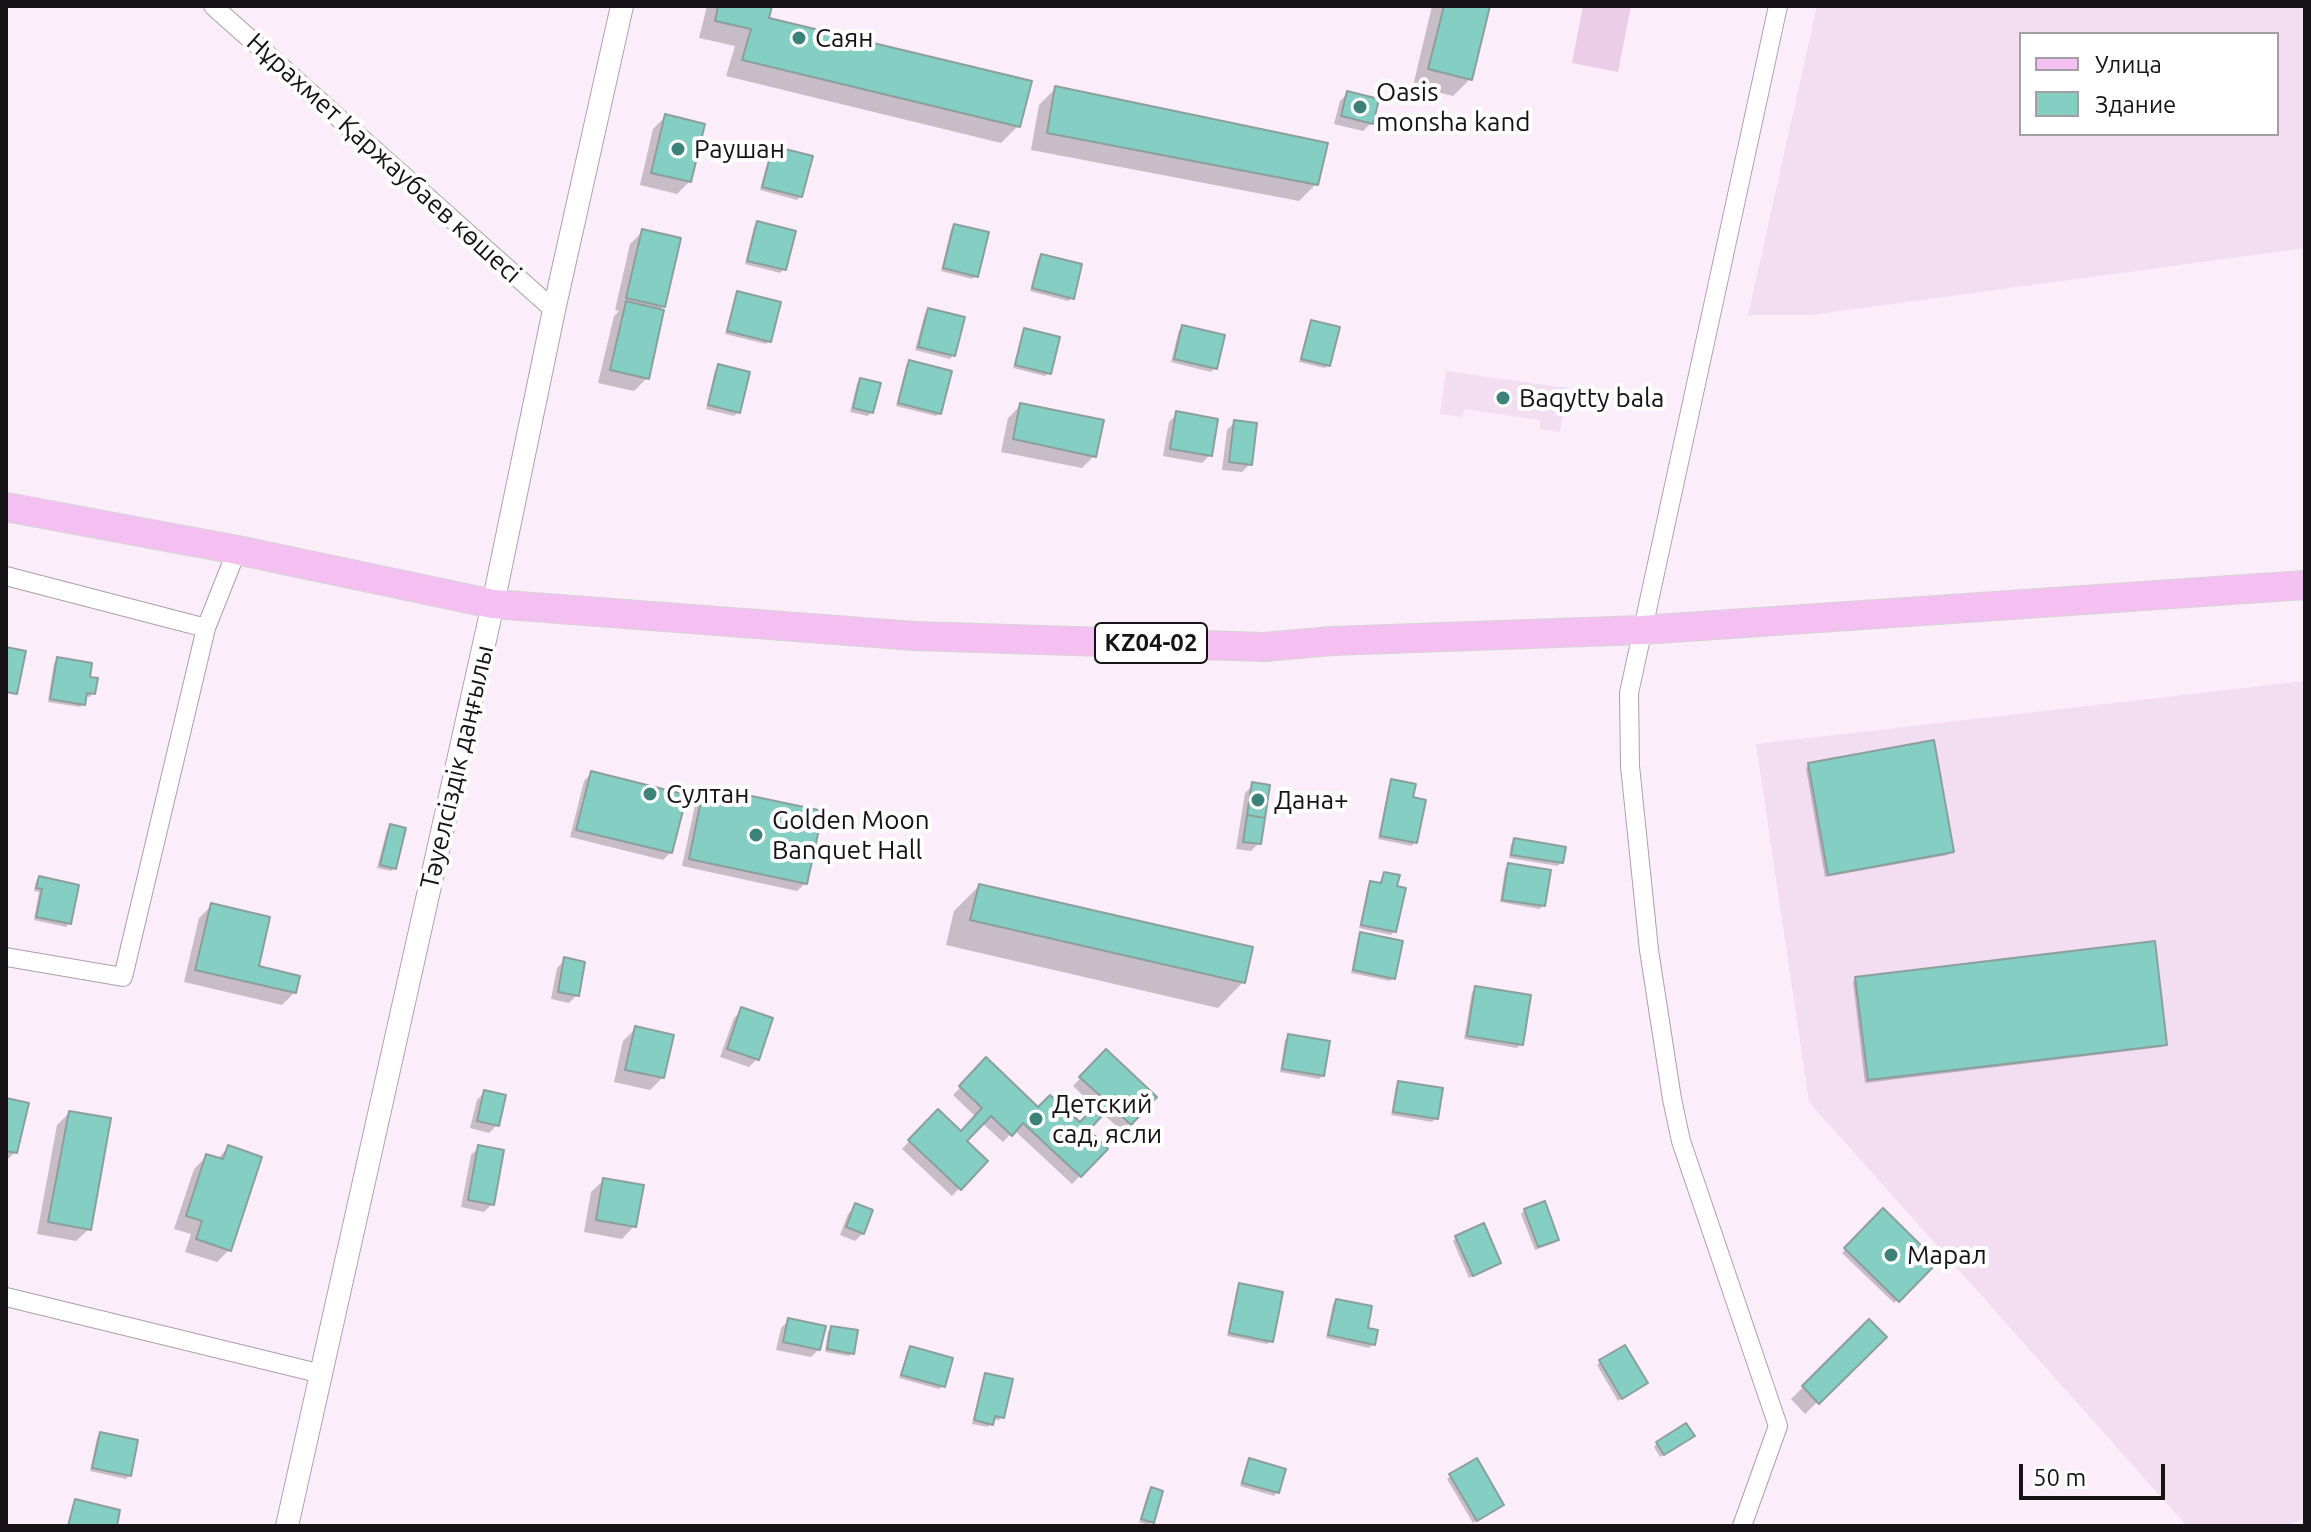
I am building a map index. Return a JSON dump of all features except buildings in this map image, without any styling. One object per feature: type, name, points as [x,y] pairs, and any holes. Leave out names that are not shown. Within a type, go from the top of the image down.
[{"type":"main road","name":"KZ04-02","points":[[6,507],[237,550],[493,604],[915,636],[1264,647],[1332,641],[1642,630],[2305,585]]},
{"type":"street","name":"Нұрахмет Қаржаубаев көшесі","points":[[213,6],[554,310]]},
{"type":"street","name":"Тәуелсіздік даңғылы","points":[[287,1526],[493,604],[622,6]]},
{"type":"street","points":[[1742,1526],[1778,1426],[1681,1141],[1672,1099],[1649,950],[1630,766],[1629,693],[1778,6]]},
{"type":"street","points":[[6,957],[123,977],[206,628],[237,550]]},
{"type":"street","points":[[6,576],[206,628]]},
{"type":"street","points":[[6,1297],[322,1374]]},
{"type":"shaded area","points":[[1583,6],[1631,6],[1618,72],[1572,63]]},
{"type":"shaded area","points":[[1817,6],[2305,6],[2305,248],[1811,315],[1748,315]]},
{"type":"shaded area","name":"Baqytty bala","points":[[1446,371],[1567,388],[1560,432],[1540,429],[1540,420],[1464,409],[1463,417],[1440,414]]},
{"type":"shaded area","points":[[2305,681],[2305,1519],[2285,1526],[2187,1526],[1809,1102],[1756,744]]},
{"type":"place","name":"Саян","points":[[799,38]]},
{"type":"place","name":"Oasis monsha kand","points":[[1360,107]]},
{"type":"place","name":"Раушан","points":[[678,149]]},
{"type":"place","name":"Baqytty bala","points":[[1503,398]]},
{"type":"place","name":"Султан","points":[[650,794]]},
{"type":"place","name":"Дана+","points":[[1258,800]]},
{"type":"place","name":"Golden Moon Banquet Hall","points":[[756,835]]},
{"type":"place","name":"Детский сад, ясли","points":[[1036,1119]]},
{"type":"place","name":"Марал","points":[[1891,1255]]}]
